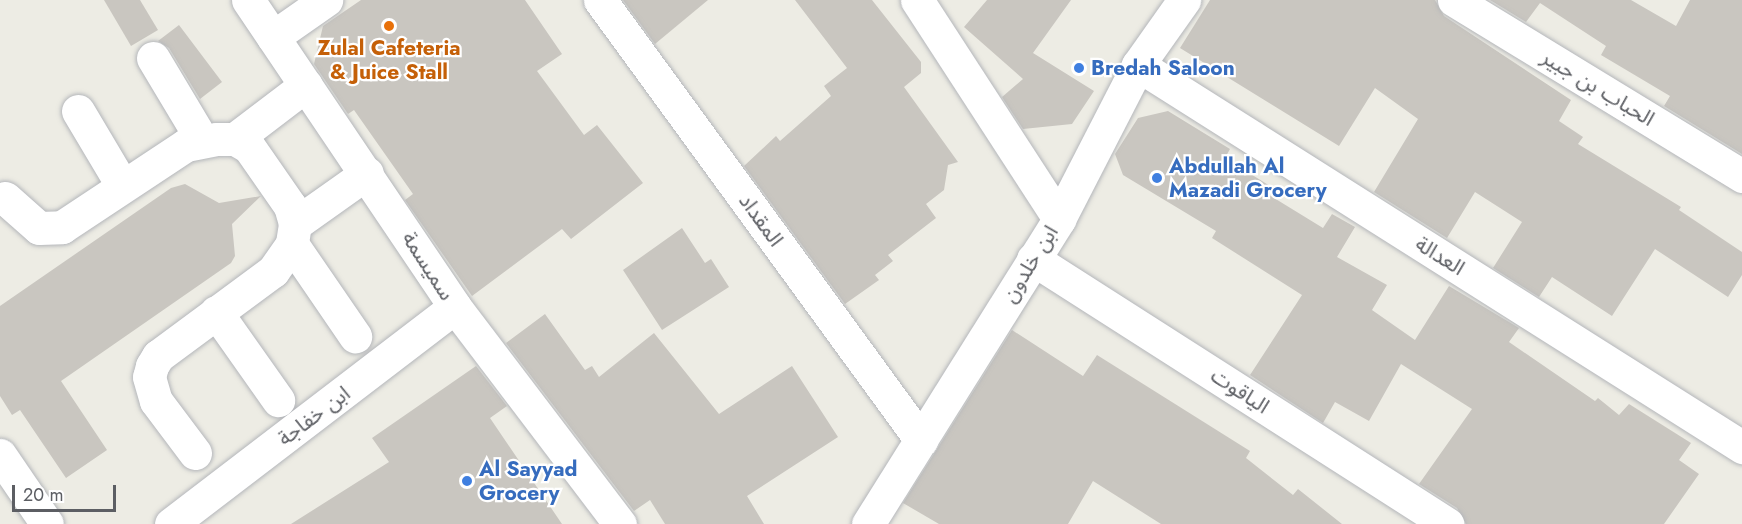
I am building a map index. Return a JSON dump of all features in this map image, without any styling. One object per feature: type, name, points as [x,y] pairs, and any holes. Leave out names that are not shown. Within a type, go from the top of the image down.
[{"type":"street","name":"سميسمة","points":[[248,0],[367,172],[455,307],[620,524]]},
{"type":"street","points":[[273,38],[326,0]]},
{"type":"street","name":"المقداد","points":[[600,0],[921,440]]},
{"type":"street","points":[[917,0],[1059,219]]},
{"type":"street","name":"ابن خلدون","points":[[871,523],[1032,259],[1059,219],[1138,65],[1184,0]]},
{"type":"street","name":"الحباب بن جبير","points":[[1454,0],[1742,176]]},
{"type":"street","points":[[153,58],[202,140]]},
{"type":"street","name":"العدالة","points":[[1138,65],[1742,447]]},
{"type":"street","points":[[235,139],[306,85]]},
{"type":"street","points":[[78,111],[122,185]]},
{"type":"street","points":[[5,198],[29,223],[50,229],[73,221],[122,185],[186,146],[202,140],[235,139],[249,147],[290,206],[294,234],[355,336]]},
{"type":"street","points":[[195,453],[156,401],[149,377],[158,356],[273,271],[294,234],[367,172]]},
{"type":"street","name":"الياقوت","points":[[1032,259],[1447,524]]},
{"type":"street","name":"ابن خفاجة","points":[[171,524],[455,307]]},
{"type":"street","points":[[216,312],[279,400]]},
{"type":"street","points":[[0,455],[47,524]]},
{"type":"building","points":[[104,0],[140,0],[158,30],[131,46]]},
{"type":"building","points":[[361,0],[525,0],[562,54],[537,71],[584,135],[597,125],[643,183],[571,239],[562,229],[472,296],[405,200],[413,194],[354,110],[348,114],[314,64],[323,26]]},
{"type":"building","points":[[623,0],[708,0],[655,44]]},
{"type":"building","points":[[795,0],[872,0],[921,62],[921,73],[904,87],[958,162],[948,165],[944,190],[926,204],[936,218],[888,255],[893,261],[875,275],[879,280],[845,304],[744,166],[776,136],[780,141],[831,96],[824,86],[847,68]]},
{"type":"building","points":[[987,0],[1071,0],[1033,53],[1094,91],[1072,124],[1023,129],[1002,97],[1023,79],[964,27]]},
{"type":"building","points":[[1210,0],[1435,0],[1444,16],[1571,100],[1559,121],[1583,137],[1578,144],[1681,207],[1679,210],[1742,252],[1742,275],[1728,297],[1655,249],[1612,316],[1552,277],[1539,297],[1493,268],[1522,222],[1475,192],[1447,238],[1374,192],[1418,119],[1375,88],[1339,146],[1180,48]]},
{"type":"building","points":[[1490,0],[1631,0],[1676,26],[1690,0],[1742,0],[1742,154],[1664,106],[1670,96],[1601,55],[1606,46],[1540,3],[1526,22]]},
{"type":"building","points":[[179,25],[222,82],[200,99],[169,48],[158,41]]},
{"type":"building","points":[[1168,111],[1230,149],[1225,158],[1270,186],[1266,193],[1323,228],[1332,214],[1355,227],[1337,257],[1387,285],[1372,310],[1415,340],[1449,286],[1519,328],[1509,342],[1595,401],[1598,398],[1619,415],[1629,404],[1691,443],[1679,460],[1699,474],[1664,524],[1466,524],[1457,508],[1419,484],[1472,409],[1401,364],[1369,421],[1335,402],[1323,423],[1250,375],[1302,295],[1212,238],[1216,231],[1123,175],[1115,154],[1138,118]]},
{"type":"building","points":[[185,184],[219,203],[261,196],[232,224],[235,256],[231,263],[61,381],[107,450],[66,478],[20,410],[12,415],[0,396],[0,306],[171,188]]},
{"type":"building","points":[[682,228],[705,263],[711,259],[729,287],[662,330],[623,270]]},
{"type":"building","points":[[545,314],[585,370],[592,366],[599,377],[654,333],[719,414],[792,366],[838,437],[747,496],[764,524],[665,524],[650,500],[634,511],[506,343]]},
{"type":"building","points":[[1012,330],[1083,376],[1097,355],[1250,451],[1246,458],[1293,495],[1298,489],[1342,524],[1161,524],[1093,481],[1068,524],[939,524],[903,503]]},
{"type":"building","name":"Al Sayyad Grocery","points":[[476,366],[507,406],[490,418],[562,524],[291,524],[389,462],[372,438]]},
{"type":"place","name":"Zulal Cafeteria & Juice Stall","points":[[389,26]]},
{"type":"place","name":"Bredah Saloon","points":[[1079,68]]},
{"type":"place","name":"Abdullah Al Mazadi Grocery","points":[[1157,178]]},
{"type":"place","name":"Al Sayyad Grocery","points":[[467,481]]}]
